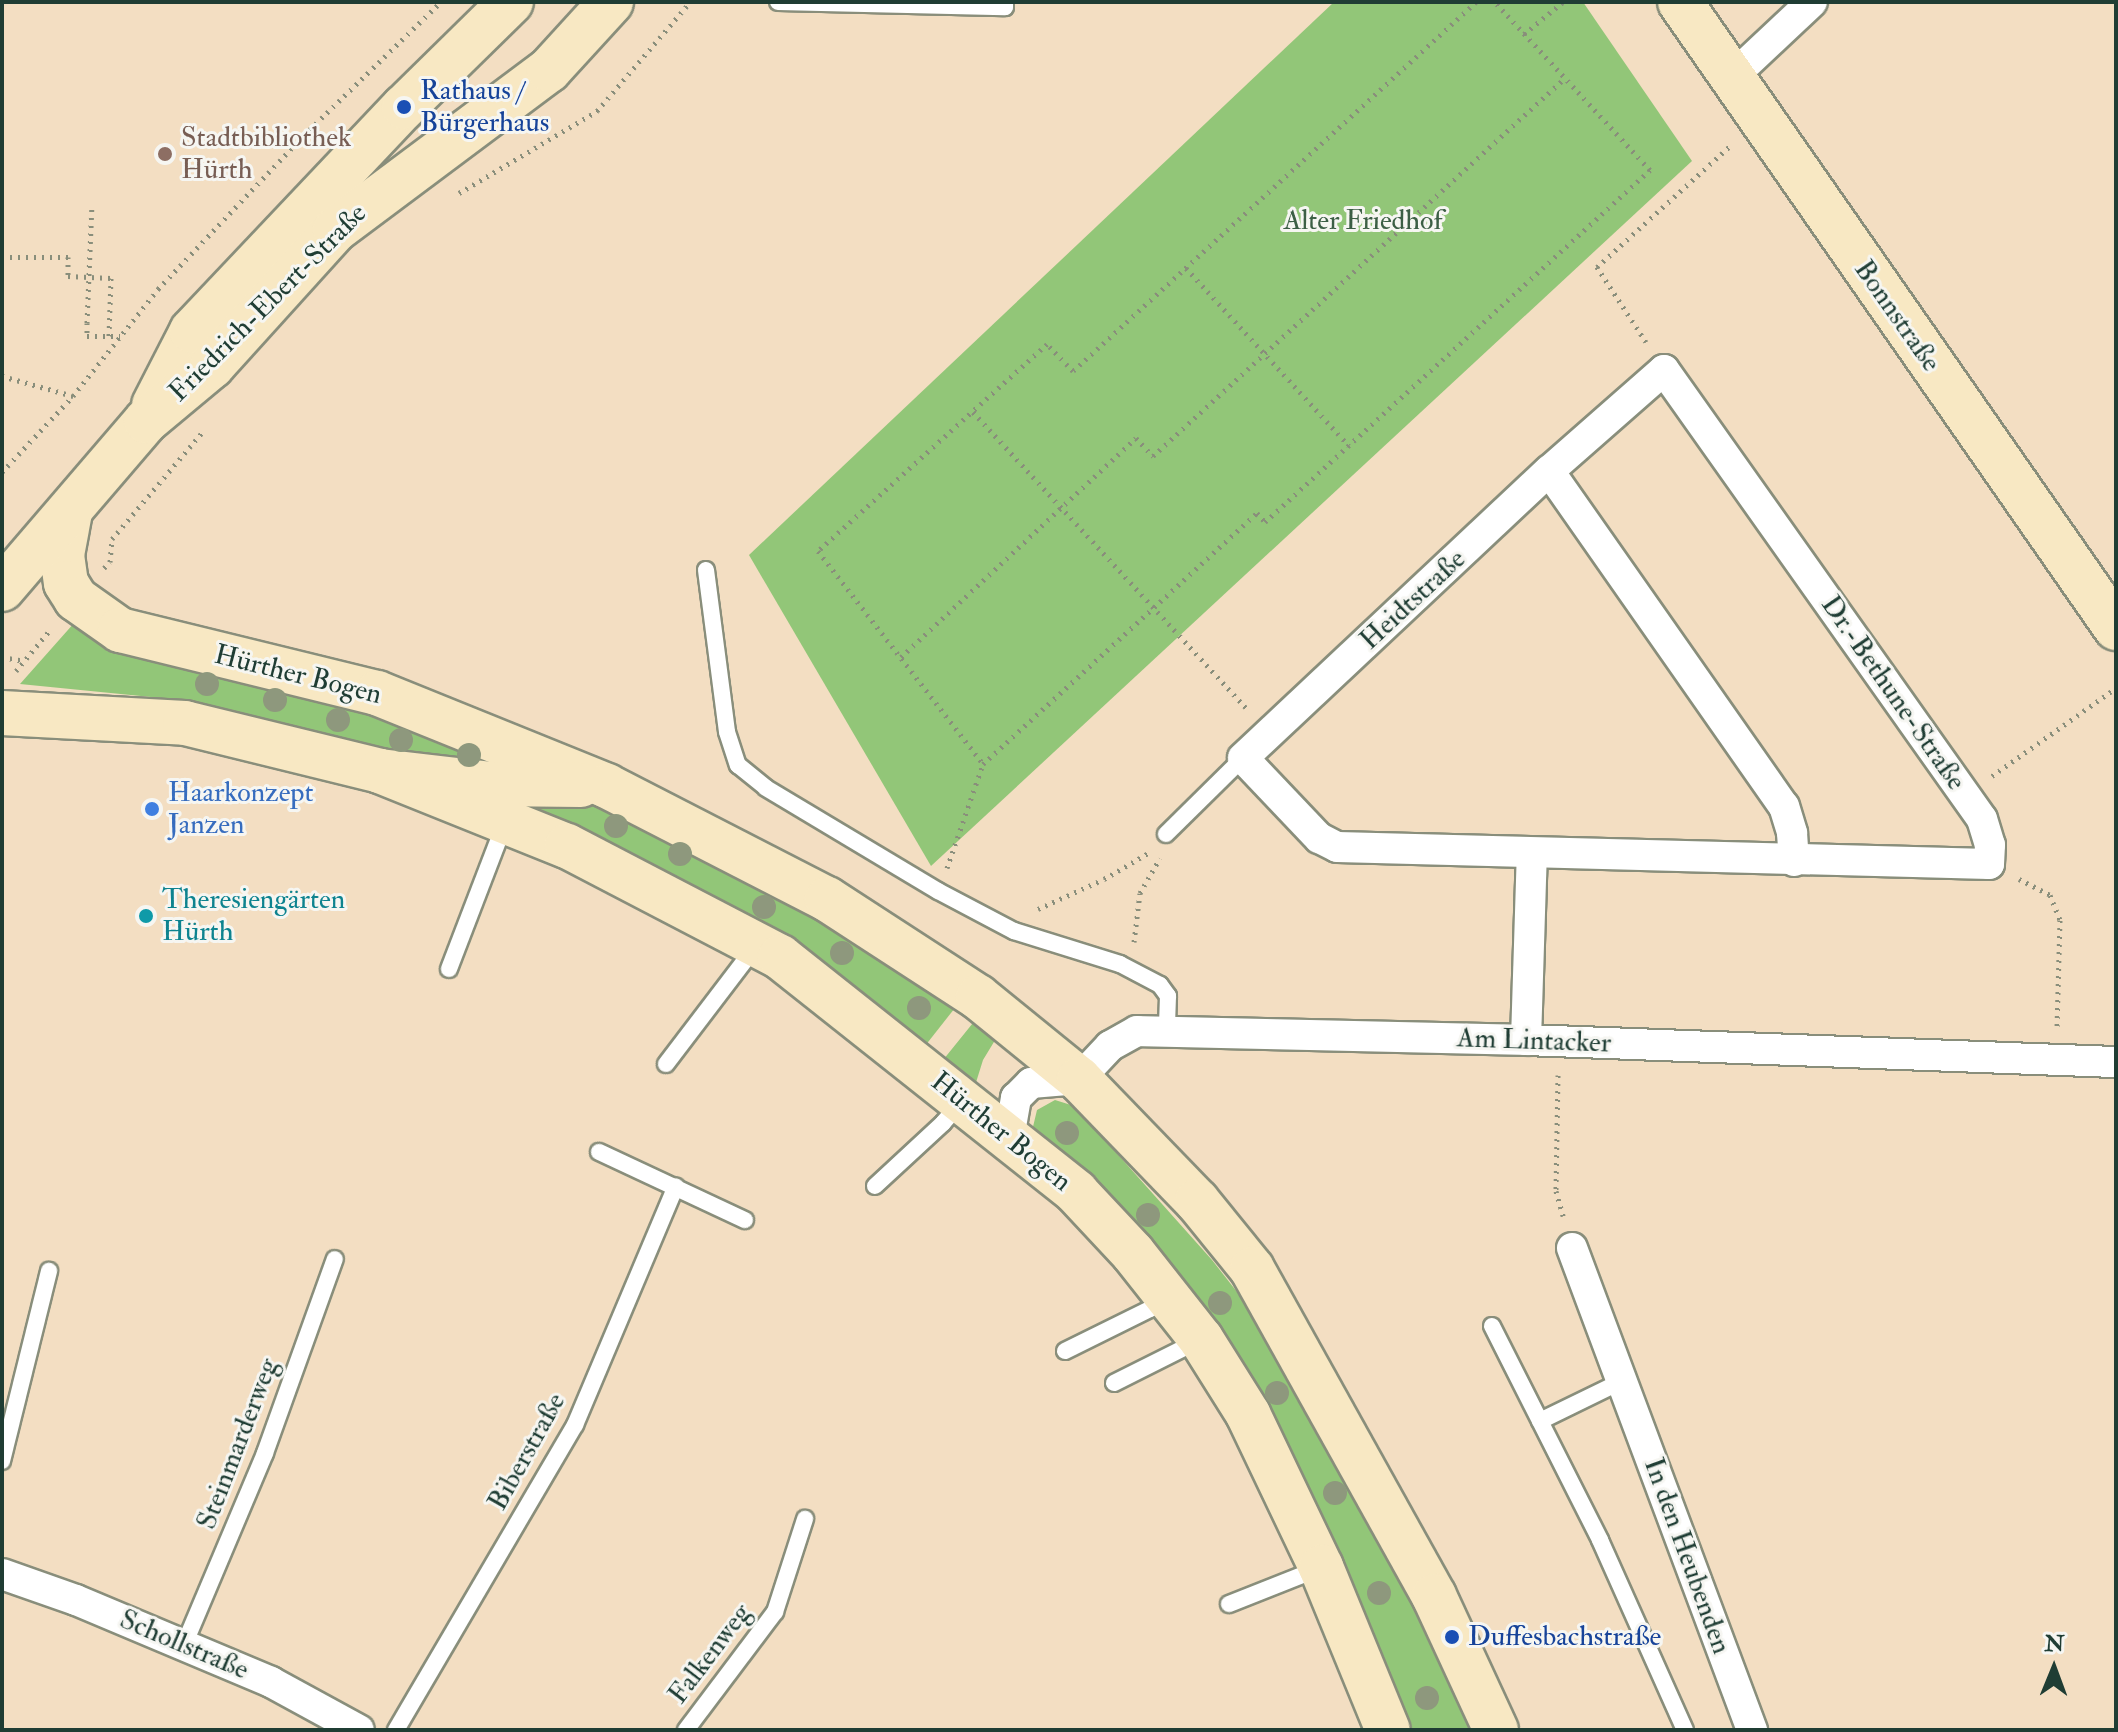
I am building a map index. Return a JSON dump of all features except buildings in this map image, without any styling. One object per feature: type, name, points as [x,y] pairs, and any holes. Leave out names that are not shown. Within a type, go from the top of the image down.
[{"type":"street","name":"Friedrich-Ebert-Straße","points":[[146,421],[192,331],[404,107],[511,2]]},
{"type":"street","name":"Friedrich-Ebert-Straße","points":[[2,589],[146,421],[212,366],[335,230],[549,70],[611,2]]},
{"type":"street","name":"Bonnstraße","points":[[1680,2],[2116,628]]},
{"type":"street","points":[[1731,78],[1812,2]]},
{"type":"street","name":"Heidtstraße","points":[[1243,758],[1549,471],[1664,370]]},
{"type":"street","name":"Dr.-Bethune-Straße","points":[[1664,370],[1982,819],[1990,845],[1989,864]]},
{"type":"street","points":[[1549,471],[1784,806],[1792,833],[1794,861]]},
{"type":"street","name":"Hürther Bogen","points":[[70,512],[62,555],[66,583],[76,599],[120,630],[377,693],[607,786],[827,899],[978,997],[1079,1079],[1197,1201],[1252,1269],[1434,1596],[1496,1730]]},
{"type":"street","name":"Hürther Bogen","points":[[2,713],[185,723],[380,771],[491,784],[607,786]]},
{"type":"street","points":[[1243,758],[1319,838],[1337,847],[1989,864]]},
{"type":"street","name":"Hürther Bogen","points":[[380,771],[567,846],[780,957],[1076,1192],[1201,1339],[1248,1414],[1321,1567],[1388,1730]]},
{"type":"street","points":[[1526,1040],[1532,854]]},
{"type":"street","name":"Am Lintacker","points":[[1079,1079],[1110,1046],[1137,1031],[1167,1030],[2116,1062]]},
{"type":"street","points":[[1009,1138],[1016,1098],[1031,1083],[1079,1079]]},
{"type":"street","name":"In den Heubenden","points":[[1572,1248],[1752,1730]]},
{"type":"street","name":"Schollstraße","points":[[2,1574],[271,1682],[348,1727]]},
{"type":"lane","points":[[778,2],[1005,7],[1005,2]]},
{"type":"lane","points":[[706,570],[727,732],[738,765],[766,788],[938,891],[1014,931],[1134,970],[1160,985],[1168,996],[1167,1030]]},
{"type":"lane","name":"Heidtstraße","points":[[1166,834],[1243,758]]},
{"type":"lane","points":[[449,969],[505,821]]},
{"type":"lane","points":[[666,1064],[757,945]]},
{"type":"lane","points":[[875,1186],[943,1123],[962,1100]]},
{"type":"lane","points":[[599,1152],[745,1220]]},
{"type":"lane","name":"Biberstraße","points":[[396,1730],[575,1425],[676,1186]]},
{"type":"lane","name":"Steinmarderweg","points":[[184,1645],[265,1453],[335,1259]]},
{"type":"lane","points":[[2,1461],[49,1271]]},
{"type":"lane","points":[[1065,1351],[1150,1309],[1166,1296]]},
{"type":"lane","points":[[1492,1326],[1600,1540],[1685,1730]]},
{"type":"lane","points":[[1114,1383],[1201,1339]]},
{"type":"lane","points":[[1540,1421],[1622,1381]]},
{"type":"lane","name":"Falkenweg","points":[[686,1730],[775,1612],[805,1519]]},
{"type":"lane","points":[[1229,1604],[1321,1567]]},
{"type":"path","points":[[2,472],[73,396],[158,289],[293,146],[441,2]]},
{"type":"path","points":[[449,198],[597,111],[690,2]]},
{"type":"path","points":[[983,764],[818,551],[1047,344],[1073,371],[1476,2]]},
{"type":"path","points":[[938,891],[983,764],[1257,513],[1265,522],[1650,170],[1495,2]]},
{"type":"path","points":[[1524,34],[1563,2]]},
{"type":"path","points":[[901,657],[1136,438],[1153,456],[1565,78]]},
{"type":"path","points":[[1664,370],[1597,267],[1759,119]]},
{"type":"path","points":[[92,205],[87,336],[121,336]]},
{"type":"path","points":[[2,257],[68,257],[68,276],[111,278],[109,336]]},
{"type":"path","points":[[1186,268],[1349,446]]},
{"type":"path","points":[[2,376],[73,396]]},
{"type":"path","points":[[973,412],[1270,735]]},
{"type":"path","points":[[97,576],[110,562],[112,539],[213,419]]},
{"type":"path","points":[[2,657],[25,662]]},
{"type":"path","points":[[1965,795],[2116,688]]},
{"type":"path","points":[[1014,931],[1042,906],[1147,855],[1166,834]]},
{"type":"path","points":[[1134,970],[1136,907],[1149,873],[1161,856],[1166,834]]},
{"type":"path","points":[[1989,864],[2050,895],[2060,920],[2055,1059]]},
{"type":"path","points":[[1559,1041],[1556,1191],[1572,1248]]},
{"type":"green space","name":"Alter Friedhof","points":[[1334,2],[1583,2],[1692,161],[931,866],[749,555]]},
{"type":"green space","points":[[75,622],[523,761],[429,767],[161,698],[20,684]]},
{"type":"green space","points":[[459,793],[574,797],[640,814],[962,999],[921,1051]]},
{"type":"green space","points":[[981,1013],[1000,1032],[983,1060],[973,1092],[939,1065]]},
{"type":"green space","points":[[1055,1100],[1071,1105],[1096,1130],[1212,1260],[1259,1320],[1482,1730],[1405,1730],[1333,1565],[1032,1131],[1037,1110]]},
{"type":"place","name":"Rathaus / Bürgerhaus","points":[[404,107]]},
{"type":"place","name":"Stadtbibliothek Hürth","points":[[165,154]]},
{"type":"place","name":"Haarkonzept Janzen","points":[[152,809]]},
{"type":"place","name":"Theresiengärten Hürth","points":[[146,916]]},
{"type":"place","name":"Duffesbachstraße","points":[[1452,1637]]}]
